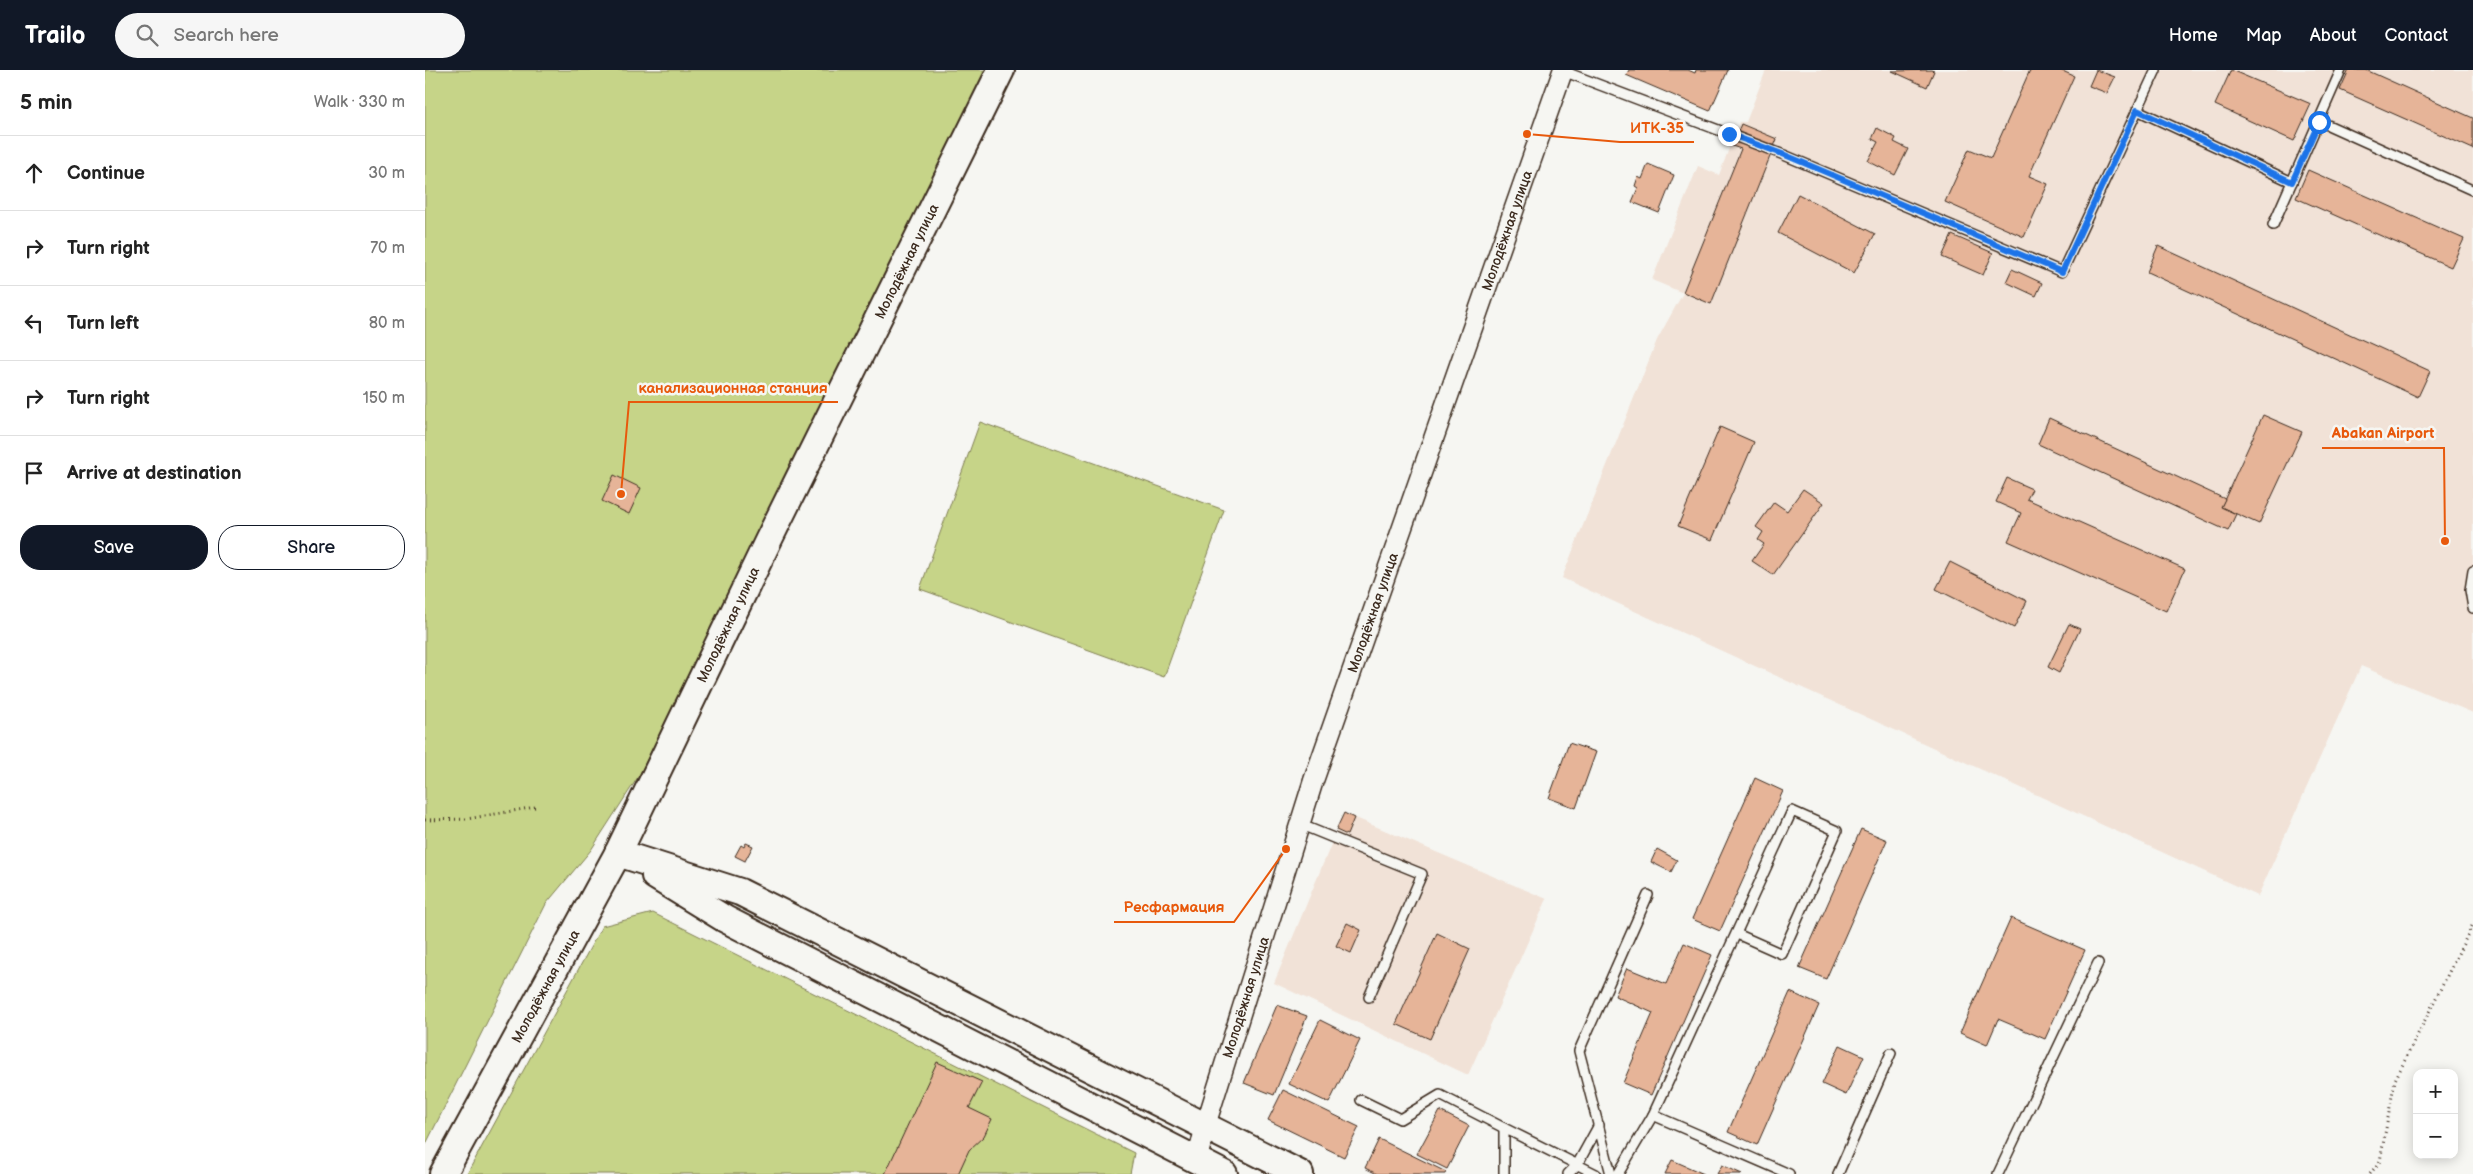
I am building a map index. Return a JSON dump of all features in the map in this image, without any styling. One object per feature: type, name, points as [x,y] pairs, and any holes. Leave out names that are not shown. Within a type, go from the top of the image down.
[{"type":"street","name":"Молодёжная улица","points":[[443,1174],[618,853],[763,550],[1001,70]]},
{"type":"street","name":"Молодёжная улица","points":[[1196,1167],[1205,1127],[1298,824],[1563,70]]},
{"type":"street","points":[[618,853],[1205,1127],[1300,1174]]},
{"type":"street","points":[[733,906],[1196,1167],[1224,1174]]},
{"type":"lane","points":[[1563,70],[1785,155],[2062,272],[2156,70]]},
{"type":"lane","points":[[2273,225],[2341,70]]},
{"type":"lane","points":[[2137,110],[2292,182]]},
{"type":"lane","points":[[2319,122],[2472,190]]},
{"type":"lane","points":[[2473,571],[2470,590],[2473,608]]},
{"type":"lane","points":[[1617,1174],[1653,1115],[1737,934],[1791,811],[1837,832],[1781,954],[1737,934]]},
{"type":"lane","points":[[1298,824],[1422,874],[1369,997]]},
{"type":"lane","points":[[1611,1174],[1579,1050],[1648,895]]},
{"type":"lane","points":[[1998,1174],[2098,963]]},
{"type":"lane","points":[[1839,1174],[1891,1054]]},
{"type":"lane","points":[[1361,1100],[1400,1119],[1440,1096],[1596,1174]]},
{"type":"lane","points":[[1653,1115],[1789,1174]]},
{"type":"lane","points":[[1568,1174],[1577,1165],[1599,1125]]},
{"type":"lane","points":[[1504,1128],[1505,1174]]},
{"type":"path","points":[[425,820],[467,819],[535,807]]},
{"type":"path","points":[[2370,1174],[2380,1161],[2395,1080],[2473,924]]},
{"type":"shaded area","points":[[1766,70],[2473,70],[2473,713],[2361,666],[2258,896],[1562,578],[1657,340],[1683,293],[1652,280],[1698,166],[1719,175],[1739,122],[1746,122]]},
{"type":"shaded area","points":[[1344,813],[1547,899],[1468,1075],[1274,983]]},
{"type":"green space","points":[[425,70],[987,70],[640,774],[591,850],[546,904],[425,1146]]},
{"type":"green space","points":[[980,422],[1224,510],[1164,677],[920,589]]},
{"type":"green space","points":[[653,913],[1134,1153],[1130,1174],[467,1174],[602,926]]},
{"type":"building","points":[[1629,70],[1688,70],[1695,73],[1696,70],[1728,70],[1710,111],[1626,75]]},
{"type":"building","points":[[2030,70],[2060,70],[2074,76],[2029,176],[2048,184],[2024,237],[1945,202],[1969,149],[1991,158]]},
{"type":"building","points":[[2096,70],[2115,77],[2107,93],[2089,86]]},
{"type":"building","points":[[2231,70],[2311,104],[2294,141],[2215,105]]},
{"type":"building","points":[[2349,70],[2366,70],[2473,118],[2473,149],[2340,90]]},
{"type":"building","points":[[1892,71],[1934,71],[1927,87]]},
{"type":"building","points":[[1741,124],[1777,139],[1711,304],[1683,292],[1741,149],[1732,146]]},
{"type":"building","points":[[1877,128],[1896,138],[1894,142],[1908,149],[1895,175],[1868,161],[1878,142],[1872,139]]},
{"type":"building","points":[[1648,164],[1674,175],[1659,213],[1632,202],[1638,188],[1635,186],[1638,177],[1642,179]]},
{"type":"building","points":[[2308,170],[2464,239],[2451,267],[2296,198]]},
{"type":"building","points":[[1798,194],[1875,234],[1854,273],[1778,233]]},
{"type":"building","points":[[1952,235],[1993,253],[1983,275],[1942,257]]},
{"type":"building","points":[[2158,246],[2430,371],[2418,397],[2147,272]]},
{"type":"building","points":[[2012,269],[2042,283],[2036,296],[2006,282]]},
{"type":"building","points":[[2263,415],[2302,432],[2259,524],[2221,507]]},
{"type":"building","points":[[2049,418],[2225,499],[2221,507],[2236,514],[2228,531],[2038,444]]},
{"type":"building","points":[[1720,427],[1754,442],[1712,540],[1678,526]]},
{"type":"building","points":[[614,475],[641,488],[629,514],[602,501]]},
{"type":"building","points":[[2007,478],[2032,489],[2027,499],[2185,569],[2166,611],[2008,541],[2021,513],[1996,502]]},
{"type":"building","points":[[1803,489],[1824,503],[1773,575],[1752,561],[1764,544],[1758,540],[1763,532],[1756,527],[1774,502],[1787,511]]},
{"type":"building","points":[[1950,562],[2027,601],[2014,628],[1936,589]]},
{"type":"building","points":[[2069,624],[2080,629],[2059,673],[2048,667]]},
{"type":"building","points":[[1569,743],[1596,752],[1576,808],[1549,798]]},
{"type":"building","points":[[1755,778],[1783,791],[1720,931],[1692,919]]},
{"type":"building","points":[[1344,813],[1354,818],[1347,835],[1336,830]]},
{"type":"building","points":[[1861,829],[1887,840],[1826,979],[1799,968]]},
{"type":"building","points":[[746,843],[753,846],[745,861],[735,856],[741,845],[744,847]]},
{"type":"building","points":[[1657,849],[1677,860],[1671,872],[1651,862]]},
{"type":"building","points":[[2011,918],[2085,950],[2045,1039],[1998,1019],[1987,1045],[1960,1033]]},
{"type":"building","points":[[1347,923],[1361,930],[1351,953],[1336,946]]},
{"type":"building","points":[[1437,933],[1470,949],[1430,1039],[1396,1024]]},
{"type":"building","points":[[1684,943],[1712,955],[1651,1095],[1623,1083],[1653,1013],[1615,996],[1627,968],[1666,984]]},
{"type":"building","points":[[1790,992],[1819,1005],[1757,1145],[1728,1132]]},
{"type":"building","points":[[1277,1005],[1307,1016],[1274,1095],[1244,1083]]},
{"type":"building","points":[[1320,1020],[1360,1040],[1329,1103],[1289,1084]]},
{"type":"building","points":[[1840,1045],[1864,1056],[1846,1095],[1822,1084]]},
{"type":"building","points":[[937,1062],[982,1082],[969,1108],[992,1119],[984,1136],[969,1150],[958,1174],[885,1174]]},
{"type":"building","points":[[1283,1090],[1359,1127],[1344,1157],[1268,1120]]},
{"type":"building","points":[[1440,1111],[1469,1126],[1447,1169],[1417,1154]]},
{"type":"building","points":[[1379,1139],[1446,1172],[1445,1174],[1377,1174],[1365,1168]]},
{"type":"building","points":[[1672,1160],[1704,1174],[1665,1174]]},
{"type":"building","points":[[1722,1165],[1742,1174],[1717,1174]]},
{"type":"place","name":"ИТК-35","points":[[1527,134]]},
{"type":"place","name":"канализационная станция","points":[[621,494]]},
{"type":"place","name":"Abakan Airport","points":[[2445,541]]},
{"type":"place","name":"Ресфармация","points":[[1286,849]]},
{"type":"route","points":[[1729,134],[1785,155],[2062,272],[2137,110],[2292,182],[2319,122]]}]
